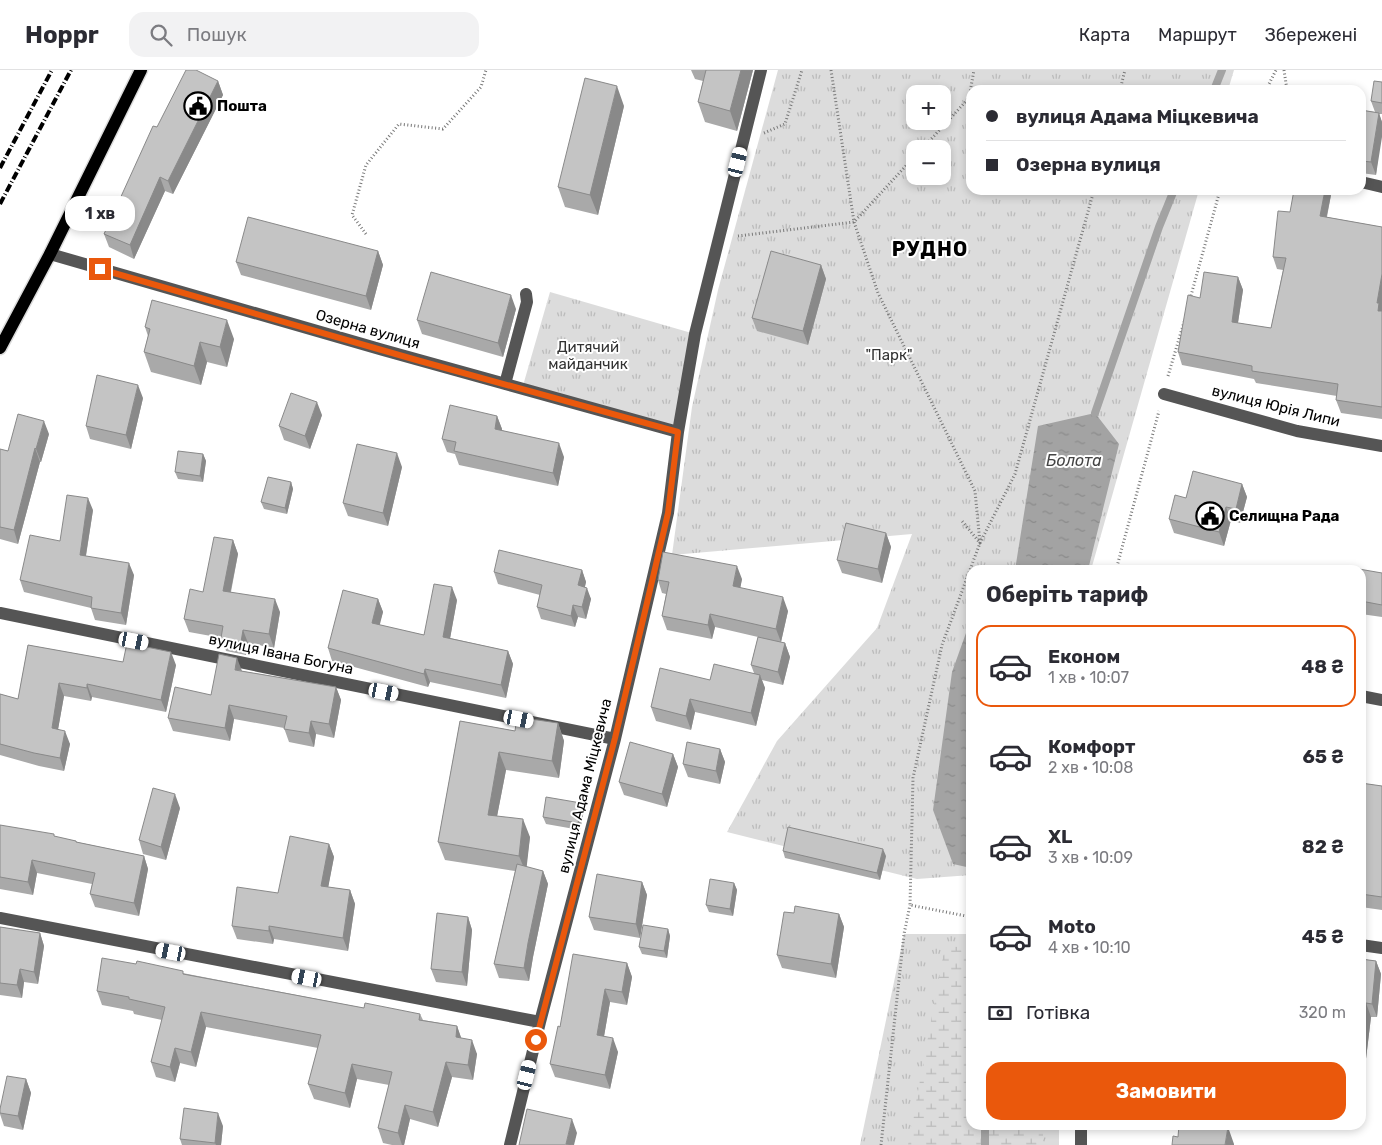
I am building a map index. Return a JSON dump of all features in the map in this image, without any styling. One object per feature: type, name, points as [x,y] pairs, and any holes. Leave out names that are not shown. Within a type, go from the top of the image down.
[{"type":"main road","points":[[0,348],[50,254],[141,70]]},
{"type":"street","name":"вулиця Адама Міцкевича","points":[[510,1145],[540,1022],[615,738],[668,513],[678,432],[696,334],[762,70]]},
{"type":"street","points":[[1366,183],[1382,187]]},
{"type":"street","name":"Озерна вулиця","points":[[50,254],[678,432]]},
{"type":"street","points":[[505,384],[527,302],[526,294]]},
{"type":"street","name":"вулиця Юрія Липи","points":[[1164,394],[1297,431],[1382,446]]},
{"type":"street","name":"вулиця Івана Богуна","points":[[0,613],[615,738]]},
{"type":"street","points":[[1366,697],[1382,700]]},
{"type":"street","points":[[0,918],[540,1022]]},
{"type":"street","points":[[1366,946],[1382,948]]},
{"type":"street","points":[[1081,1130],[1081,1145]]},
{"type":"path","points":[[366,234],[352,215],[366,165],[399,124],[443,129],[481,87],[486,70]]},
{"type":"path","points":[[743,143],[785,124],[802,70]]},
{"type":"path","points":[[831,70],[854,222],[878,293],[975,491],[980,543]]},
{"type":"path","points":[[971,85],[974,70]]},
{"type":"path","points":[[1121,85],[1125,70]]},
{"type":"path","points":[[1268,85],[1276,70]]},
{"type":"path","points":[[1284,70],[1286,85]]},
{"type":"path","points":[[930,140],[966,101]]},
{"type":"path","points":[[719,238],[854,222],[906,166]]},
{"type":"path","points":[[972,565],[980,543],[1015,474],[1093,195]]},
{"type":"path","points":[[962,521],[980,543]]},
{"type":"path","points":[[881,1145],[904,934],[910,905],[913,778],[942,645],[966,581]]},
{"type":"path","points":[[910,905],[966,916]]},
{"type":"green space","name":"\"Парк\"","points":[[778,70],[1234,70],[1230,85],[966,85],[966,195],[1198,195],[1092,565],[966,565],[966,875],[917,879],[727,832],[777,741],[877,628],[912,534],[672,555],[692,407],[718,290]]},
{"type":"green space","name":"Дитячий майданчик","points":[[550,292],[695,334],[678,432],[522,389]]},
{"type":"green space","points":[[904,934],[966,934],[966,1130],[1059,1130],[1059,1145],[860,1145]]},
{"type":"green space","points":[[945,946],[966,948],[966,1130],[1043,1130],[1043,1145],[908,1145]]},
{"type":"water","name":"Болота","points":[[1095,413],[1119,444],[1089,565],[1016,565],[1038,426]]},
{"type":"water","points":[[966,633],[966,867],[953,864],[933,810],[952,672]]},
{"type":"building","points":[[186,70],[196,70],[218,81],[168,181],[160,177],[130,245],[104,234],[153,126],[157,127]]},
{"type":"building","points":[[706,70],[741,70],[730,111],[698,102]]},
{"type":"building","points":[[585,78],[617,86],[590,195],[558,187]]},
{"type":"building","points":[[1374,81],[1382,82],[1382,103],[1371,101]]},
{"type":"building","points":[[1366,111],[1379,113],[1371,162],[1366,162]]},
{"type":"building","points":[[1293,195],[1324,195],[1320,216],[1382,227],[1382,274],[1377,303],[1379,303],[1378,311],[1382,311],[1382,407],[1336,400],[1338,384],[1252,371],[1252,366],[1178,352],[1188,295],[1200,298],[1204,272],[1238,277],[1232,322],[1271,328],[1286,258],[1273,257],[1278,211],[1290,212]]},
{"type":"building","points":[[248,217],[378,251],[366,296],[236,262]]},
{"type":"building","points":[[771,251],[821,265],[803,331],[752,318]]},
{"type":"building","points":[[431,272],[511,295],[498,343],[417,320]]},
{"type":"building","points":[[152,300],[227,320],[220,347],[200,342],[194,366],[144,352],[150,329],[145,327]]},
{"type":"building","points":[[97,375],[138,385],[126,435],[86,426]]},
{"type":"building","points":[[291,393],[317,402],[305,436],[279,426]]},
{"type":"building","points":[[450,405],[497,416],[495,429],[559,443],[553,473],[454,451],[456,442],[442,439]]},
{"type":"building","points":[[18,414],[44,421],[35,448],[14,530],[0,527],[0,449],[8,451]]},
{"type":"building","points":[[357,444],[397,453],[383,513],[343,503]]},
{"type":"building","points":[[178,451],[203,454],[200,476],[175,472]]},
{"type":"building","name":"Селищна Рада","points":[[1193,471],[1242,484],[1236,509],[1226,507],[1219,532],[1169,519],[1175,495],[1186,498]]},
{"type":"building","points":[[268,477],[291,482],[285,508],[261,502]]},
{"type":"building","points":[[67,495],[88,498],[80,555],[129,563],[121,613],[91,608],[92,597],[20,580],[30,535],[60,541]]},
{"type":"building","points":[[846,523],[886,533],[878,569],[837,560]]},
{"type":"building","points":[[214,537],[233,540],[223,591],[275,599],[269,634],[243,630],[241,642],[221,638],[223,626],[184,619],[190,589],[203,592]]},
{"type":"building","points":[[499,550],[582,570],[578,585],[587,588],[582,607],[573,605],[571,616],[537,607],[542,585],[494,572]]},
{"type":"building","points":[[663,552],[737,566],[733,586],[783,597],[776,629],[710,614],[708,625],[662,616],[669,582],[658,580]]},
{"type":"building","points":[[1366,570],[1382,573],[1382,605],[1366,602]]},
{"type":"building","points":[[434,584],[452,587],[443,637],[508,651],[501,685],[425,669],[424,674],[328,648],[343,590],[378,599],[372,623],[424,635]]},
{"type":"building","points":[[758,637],[785,643],[778,672],[751,665]]},
{"type":"building","points":[[127,643],[171,652],[161,700],[87,684],[87,688],[59,683],[52,728],[65,731],[60,758],[0,744],[0,694],[18,699],[28,645],[123,662]]},
{"type":"building","points":[[219,654],[237,658],[235,670],[336,687],[329,724],[311,721],[309,733],[284,729],[287,716],[229,705],[225,728],[168,718],[175,687],[211,695]]},
{"type":"building","points":[[714,664],[760,675],[751,713],[690,699],[686,716],[651,707],[660,668],[710,680]]},
{"type":"building","points":[[517,717],[558,723],[552,761],[499,752],[488,815],[523,819],[519,856],[438,842],[460,721],[515,731]]},
{"type":"building","points":[[630,742],[673,754],[662,794],[619,782]]},
{"type":"building","points":[[687,742],[720,749],[716,771],[683,764]]},
{"type":"building","points":[[1366,784],[1382,786],[1382,897],[1366,895]]},
{"type":"building","points":[[153,788],[175,794],[161,847],[139,840]]},
{"type":"building","points":[[546,797],[581,803],[578,823],[543,817]]},
{"type":"building","points":[[0,825],[54,834],[54,836],[76,842],[144,856],[134,903],[90,894],[95,873],[32,860],[28,882],[0,877]]},
{"type":"building","points":[[788,827],[883,849],[877,873],[783,851]]},
{"type":"building","points":[[290,836],[329,844],[321,886],[350,890],[343,938],[269,926],[269,931],[232,926],[237,887],[278,893]]},
{"type":"building","points":[[517,864],[543,871],[524,968],[494,964]]},
{"type":"building","points":[[597,874],[642,882],[636,924],[589,917]]},
{"type":"building","points":[[710,879],[734,883],[730,909],[706,905]]},
{"type":"building","points":[[795,906],[839,914],[831,964],[777,955],[784,912],[794,913]]},
{"type":"building","points":[[437,913],[468,917],[462,972],[431,969]]},
{"type":"building","points":[[643,925],[668,929],[664,951],[639,947]]},
{"type":"building","points":[[0,927],[40,933],[34,972],[20,969],[17,985],[0,983]]},
{"type":"building","points":[[573,954],[627,963],[622,992],[605,989],[597,1035],[613,1038],[605,1075],[550,1064],[558,1026],[560,1027]]},
{"type":"building","points":[[102,958],[136,964],[137,961],[183,971],[183,974],[364,1008],[365,1003],[420,1014],[419,1020],[457,1026],[456,1037],[472,1040],[468,1065],[446,1062],[433,1112],[405,1105],[398,1133],[378,1128],[392,1072],[352,1064],[345,1093],[308,1084],[321,1035],[201,1012],[191,1052],[175,1048],[170,1067],[151,1062],[165,1007],[97,991]]},
{"type":"building","points":[[1366,960],[1376,961],[1372,1004],[1366,1003]]},
{"type":"building","points":[[7,1076],[26,1079],[18,1116],[0,1113]]},
{"type":"building","points":[[184,1108],[218,1113],[215,1143],[180,1139]]},
{"type":"building","points":[[527,1109],[572,1119],[566,1144],[574,1145],[519,1145]]},
{"type":"building","points":[[1179,1130],[1228,1130],[1225,1145],[1172,1145],[1173,1136],[1178,1137]]},
{"type":"waterway","points":[[1216,85],[1222,70]]},
{"type":"waterway","points":[[1095,413],[1159,227],[1172,195]]},
{"type":"waterway","points":[[985,1130],[985,1145]]},
{"type":"railway","points":[[0,168],[52,70]]},
{"type":"railway","points":[[0,204],[71,70]]},
{"type":"place","name":"Пошта","points":[[198,106]]},
{"type":"place","name":"Селищна Рада","points":[[1210,516]]},
{"type":"district","name":"РУДНО","points":[[930,249]]},
{"type":"route","points":[[100,269],[420,361],[678,432],[668,513],[615,738],[536,1040]]}]
